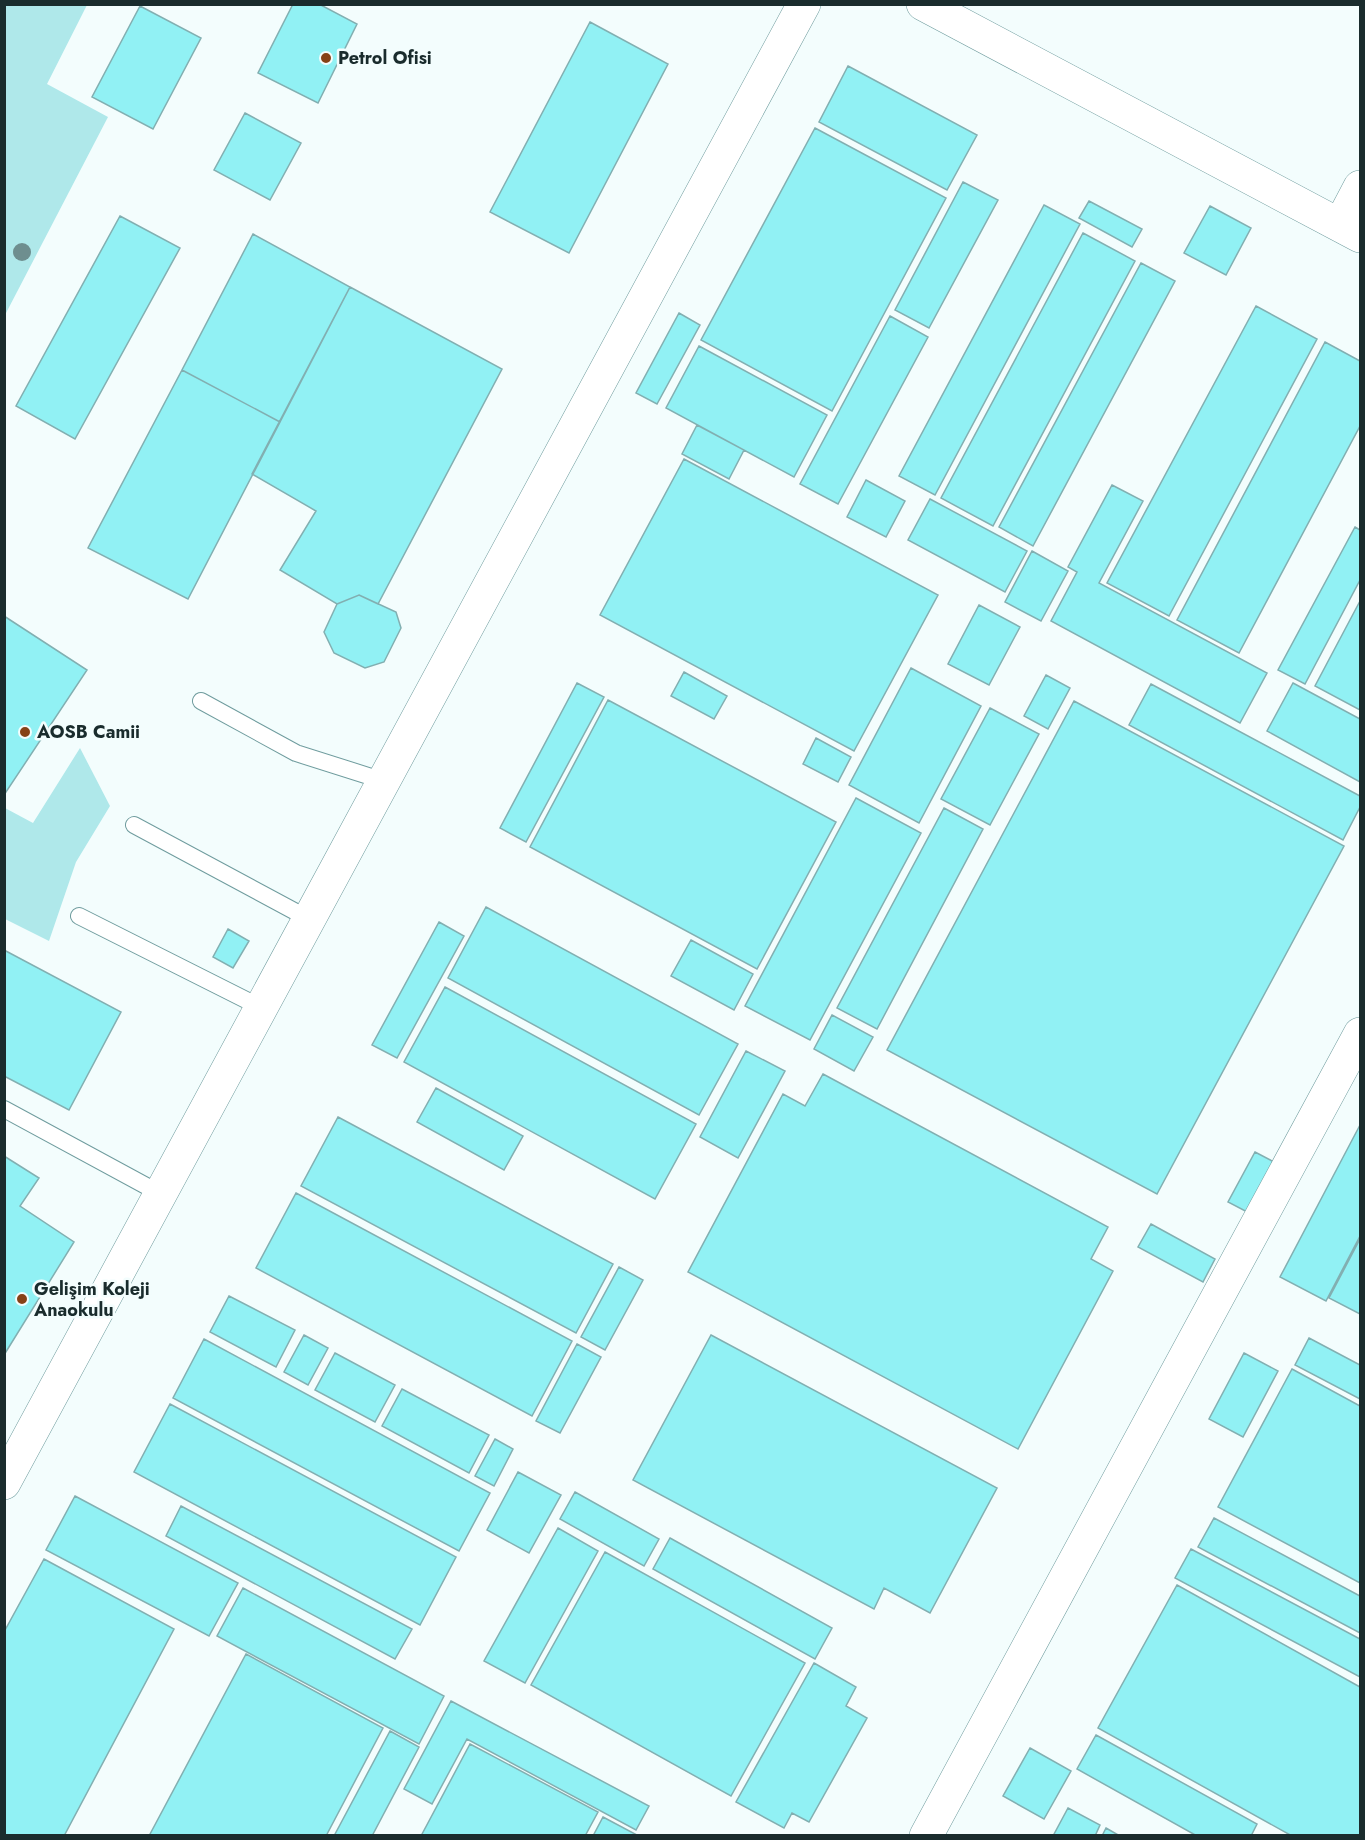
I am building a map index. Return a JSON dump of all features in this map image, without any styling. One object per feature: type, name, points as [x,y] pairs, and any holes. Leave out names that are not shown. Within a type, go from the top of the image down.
[{"type":"street","points":[[4,1483],[804,4]]},
{"type":"street","points":[[922,4],[1350,230],[1360,187]]},
{"type":"street","points":[[926,1836],[1360,1034]]},
{"type":"lane","points":[[201,701],[296,753],[384,781]]},
{"type":"lane","points":[[134,825],[309,919]]},
{"type":"lane","points":[[79,916],[262,1008]]},
{"type":"lane","points":[[4,1109],[161,1194]]},
{"type":"shaded area","points":[[5,4],[87,5],[47,84],[108,117],[5,315]]},
{"type":"shaded area","points":[[80,748],[110,806],[76,862],[49,941],[5,919],[5,808],[33,823]]},
{"type":"building","points":[[293,4],[319,4],[357,24],[318,103],[258,73]]},
{"type":"building","points":[[140,6],[201,38],[153,129],[92,97]]},
{"type":"building","points":[[590,22],[668,64],[569,253],[490,212]]},
{"type":"building","points":[[848,66],[977,135],[947,190],[819,122]]},
{"type":"building","points":[[245,113],[301,143],[270,200],[214,170]]},
{"type":"building","points":[[815,128],[946,198],[832,411],[701,340]]},
{"type":"building","points":[[963,182],[998,200],[929,328],[895,310]]},
{"type":"building","points":[[1089,201],[1142,229],[1132,247],[1079,218]]},
{"type":"building","points":[[1044,205],[1080,224],[935,495],[899,476]]},
{"type":"building","points":[[1210,206],[1251,228],[1226,275],[1184,253]]},
{"type":"building","points":[[120,216],[180,248],[75,439],[16,406]]},
{"type":"building","points":[[1083,233],[1135,261],[993,526],[941,498]]},
{"type":"building","points":[[253,234],[350,287],[280,422],[182,370]]},
{"type":"building","points":[[1141,263],[1175,281],[1033,546],[999,527]]},
{"type":"building","points":[[350,287],[502,369],[378,604],[359,595],[337,604],[280,570],[316,511],[252,474]]},
{"type":"building","points":[[1256,306],[1317,339],[1169,616],[1107,583]]},
{"type":"building","points":[[679,313],[700,325],[657,404],[636,393]]},
{"type":"building","points":[[890,316],[928,337],[838,504],[800,484]]},
{"type":"building","points":[[1325,342],[1360,361],[1360,426],[1239,653],[1177,620]]},
{"type":"building","points":[[699,346],[827,415],[794,477],[666,408]]},
{"type":"building","points":[[182,370],[280,422],[188,599],[88,548]]},
{"type":"building","points":[[697,425],[744,450],[729,479],[682,454]]},
{"type":"building","points":[[684,459],[938,595],[854,751],[600,615]]},
{"type":"building","points":[[866,480],[905,501],[886,537],[847,517]]},
{"type":"building","points":[[1112,485],[1143,501],[1099,583],[1267,673],[1240,723],[1051,621],[1077,572],[1068,567]]},
{"type":"building","points":[[930,499],[1027,551],[1005,592],[908,540]]},
{"type":"building","points":[[1355,527],[1360,530],[1360,580],[1305,684],[1278,670]]},
{"type":"building","points":[[1032,551],[1068,571],[1041,621],[1005,602]]},
{"type":"building","points":[[359,595],[396,612],[401,628],[384,662],[365,668],[334,653],[324,632],[337,604]]},
{"type":"building","points":[[1360,601],[1360,710],[1315,686]]},
{"type":"building","points":[[979,605],[1020,627],[989,685],[948,664]]},
{"type":"building","name":"AOSB Camii","points":[[4,616],[87,670],[4,795]]},
{"type":"building","points":[[911,668],[981,706],[919,823],[849,785]]},
{"type":"building","points":[[684,672],[727,696],[714,719],[671,696]]},
{"type":"building","points":[[1046,675],[1070,688],[1048,729],[1024,716]]},
{"type":"building","points":[[577,683],[604,697],[526,842],[500,828]]},
{"type":"building","points":[[1293,683],[1360,719],[1360,782],[1267,731]]},
{"type":"building","points":[[1151,684],[1360,796],[1360,807],[1343,840],[1129,725]]},
{"type":"building","points":[[608,700],[836,822],[757,969],[530,847]]},
{"type":"building","points":[[1074,701],[1344,846],[1157,1194],[887,1050]]},
{"type":"building","points":[[990,708],[1039,734],[990,825],[941,799]]},
{"type":"building","points":[[816,738],[851,757],[838,782],[803,764]]},
{"type":"building","points":[[856,798],[921,833],[810,1040],[745,1006]]},
{"type":"building","points":[[944,808],[983,829],[877,1029],[837,1008]]},
{"type":"building","points":[[486,907],[738,1044],[699,1115],[448,978]]},
{"type":"building","points":[[439,922],[464,936],[397,1058],[372,1045]]},
{"type":"building","points":[[228,929],[249,941],[233,968],[213,957]]},
{"type":"building","points":[[691,940],[753,974],[734,1010],[671,976]]},
{"type":"building","points":[[4,950],[121,1012],[69,1110],[4,1076]]},
{"type":"building","points":[[445,987],[696,1124],[655,1199],[404,1062]]},
{"type":"building","points":[[832,1015],[873,1037],[854,1071],[814,1049]]},
{"type":"building","points":[[746,1051],[785,1071],[738,1158],[700,1137]]},
{"type":"building","points":[[823,1074],[1108,1227],[1091,1259],[1113,1271],[1018,1449],[688,1272],[783,1094],[805,1106]]},
{"type":"building","points":[[436,1088],[523,1136],[504,1170],[417,1122]]},
{"type":"building","points":[[338,1117],[613,1264],[576,1333],[301,1186]]},
{"type":"building","points":[[1360,1125],[1360,1236],[1326,1301],[1280,1277]]},
{"type":"building","points":[[1255,1152],[1278,1164],[1251,1214],[1228,1202]]},
{"type":"building","name":"Gelişim Koleji Anaokulu","points":[[4,1156],[39,1178],[20,1206],[74,1242],[4,1355]]},
{"type":"building","points":[[296,1193],[572,1341],[532,1416],[256,1268]]},
{"type":"building","points":[[1151,1224],[1215,1259],[1203,1282],[1138,1247]]},
{"type":"building","points":[[1360,1239],[1360,1314],[1329,1298]]},
{"type":"building","points":[[619,1267],[643,1280],[605,1350],[581,1337]]},
{"type":"building","points":[[229,1296],[295,1330],[276,1367],[210,1332]]},
{"type":"building","points":[[304,1335],[328,1348],[308,1385],[284,1372]]},
{"type":"building","points":[[711,1335],[997,1488],[930,1613],[884,1588],[874,1609],[633,1480]]},
{"type":"building","points":[[1309,1338],[1360,1365],[1360,1399],[1295,1365]]},
{"type":"building","points":[[204,1339],[490,1493],[459,1551],[173,1398]]},
{"type":"building","points":[[577,1344],[601,1357],[560,1433],[536,1421]]},
{"type":"building","points":[[335,1353],[395,1385],[375,1422],[315,1390]]},
{"type":"building","points":[[1244,1353],[1278,1371],[1243,1437],[1209,1419]]},
{"type":"building","points":[[1292,1369],[1360,1406],[1360,1583],[1218,1507]]},
{"type":"building","points":[[402,1389],[489,1435],[469,1473],[382,1426]]},
{"type":"building","points":[[170,1404],[456,1557],[420,1625],[134,1472]]},
{"type":"building","points":[[495,1439],[513,1449],[494,1486],[475,1476]]},
{"type":"building","points":[[518,1472],[561,1495],[529,1553],[487,1530]]},
{"type":"building","points":[[575,1492],[659,1539],[644,1566],[560,1519]]},
{"type":"building","points":[[75,1496],[238,1583],[209,1636],[46,1550]]},
{"type":"building","points":[[181,1506],[412,1629],[395,1659],[166,1536]]},
{"type":"building","points":[[1214,1518],[1360,1596],[1360,1633],[1198,1547]]},
{"type":"building","points":[[558,1528],[598,1551],[525,1683],[484,1661]]},
{"type":"building","points":[[670,1538],[832,1628],[815,1659],[653,1569]]},
{"type":"building","points":[[1191,1549],[1360,1639],[1360,1677],[1175,1578]]},
{"type":"building","points":[[605,1552],[805,1663],[731,1796],[531,1685]]},
{"type":"building","points":[[44,1559],[174,1629],[64,1836],[4,1836],[4,1632]]},
{"type":"building","points":[[1177,1585],[1360,1687],[1360,1836],[1292,1836],[1098,1728]]},
{"type":"building","points":[[243,1588],[444,1696],[419,1744],[217,1636]]},
{"type":"building","points":[[246,1654],[383,1728],[326,1836],[149,1836]]},
{"type":"building","points":[[814,1663],[856,1687],[846,1706],[867,1718],[809,1822],[792,1813],[784,1828],[736,1802]]},
{"type":"building","points":[[451,1701],[649,1806],[636,1830],[467,1739],[432,1804],[404,1789]]},
{"type":"building","points":[[390,1731],[419,1747],[372,1836],[334,1836]]},
{"type":"building","points":[[1096,1735],[1257,1824],[1251,1836],[1197,1836],[1077,1769]]},
{"type":"building","points":[[470,1744],[598,1812],[585,1836],[421,1836]]},
{"type":"building","points":[[1030,1748],[1071,1771],[1044,1819],[1003,1796]]},
{"type":"building","points":[[1068,1808],[1100,1825],[1095,1836],[1053,1836]]},
{"type":"building","points":[[603,1817],[637,1835],[593,1836]]},
{"type":"building","points":[[1106,1828],[1120,1836],[1102,1836]]},
{"type":"place","name":"Petrol Ofisi","points":[[326,58]]},
{"type":"place","name":"AOSB Camii","points":[[25,732]]},
{"type":"place","name":"Gelişim Koleji Anaokulu","points":[[22,1299]]}]
